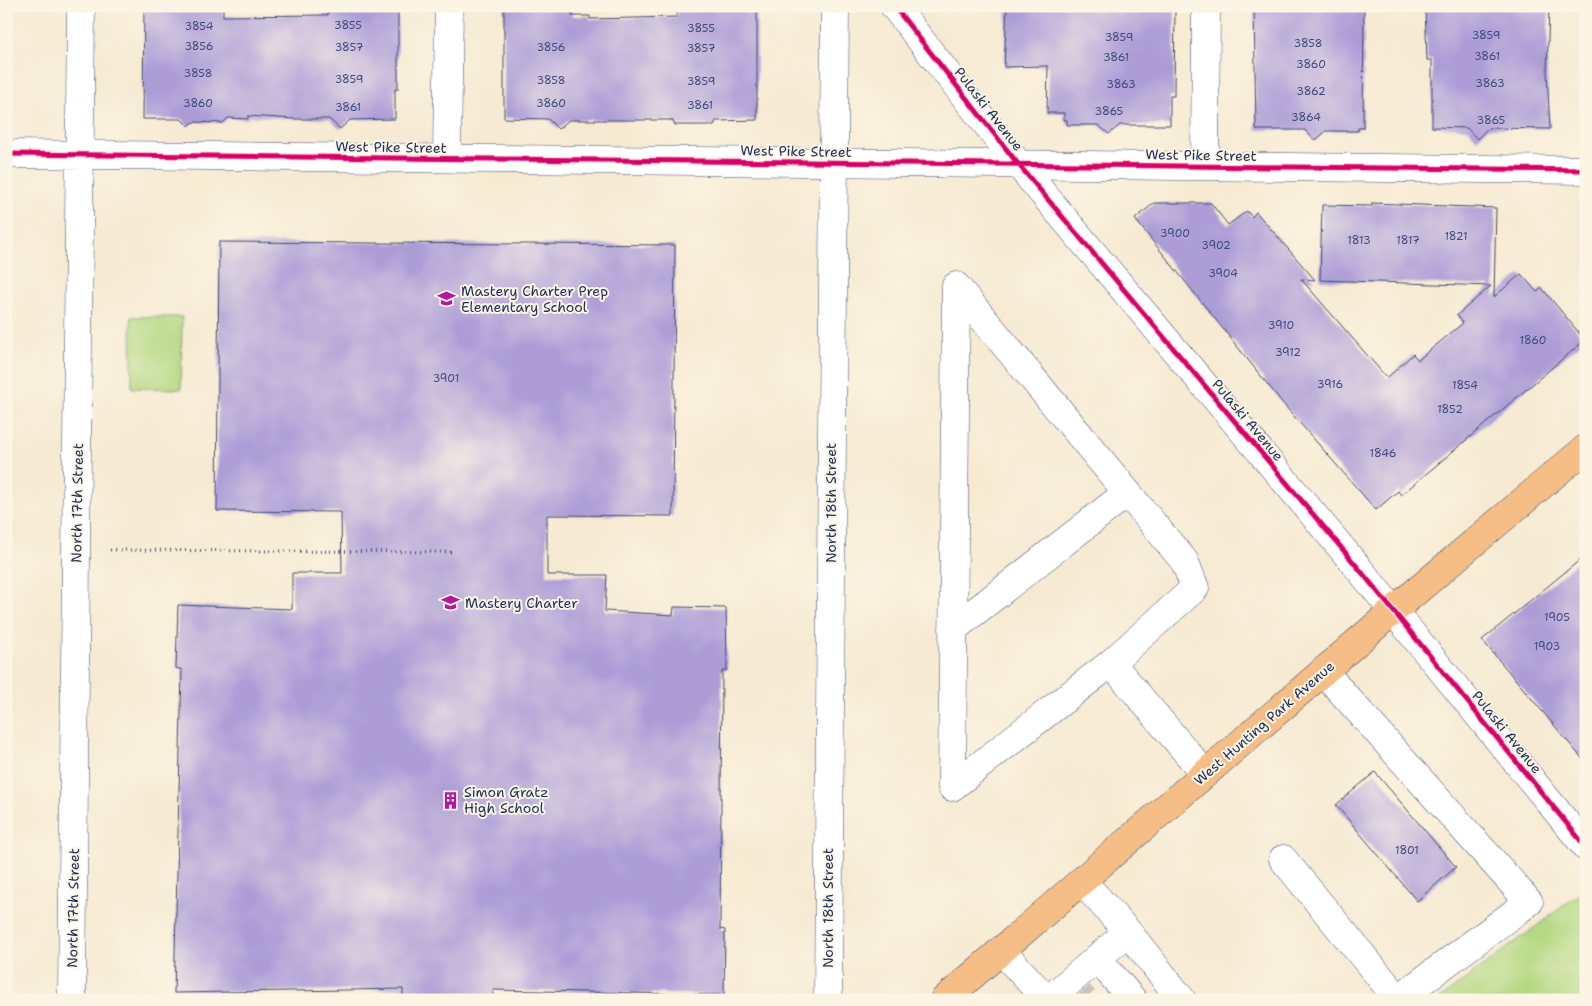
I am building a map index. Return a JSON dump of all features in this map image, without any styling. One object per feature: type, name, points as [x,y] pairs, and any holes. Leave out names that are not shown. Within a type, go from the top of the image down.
[{"type":"main road","name":"West Hunting Park Avenue","points":[[944,1000],[1323,671],[1586,448]]},
{"type":"street","name":"North 17th Street","points":[[72,1000],[81,6]]},
{"type":"street","points":[[447,158],[449,6]]},
{"type":"street","name":"North 18th Street","points":[[828,1000],[835,6]]},
{"type":"street","name":"Pulaski Avenue","points":[[894,6],[1018,164],[1393,611],[1586,847]]},
{"type":"street","points":[[1205,166],[1206,6]]},
{"type":"street","name":"West Pike Street","points":[[6,154],[1586,170]]},
{"type":"street","points":[[956,286],[1185,562],[1195,588],[1111,664],[952,787],[953,629],[956,286]]},
{"type":"street","points":[[953,629],[1128,492]]},
{"type":"street","points":[[1111,664],[1205,774]]},
{"type":"street","points":[[1283,859],[1398,999],[1529,902],[1323,671]]},
{"type":"street","points":[[1082,881],[1128,932],[1182,1000]]},
{"type":"street","points":[[1002,950],[1047,1000],[1074,988],[1097,958],[1128,932]]},
{"type":"street","points":[[1097,958],[1133,1000]]},
{"type":"path","points":[[76,550],[452,552]]},
{"type":"green space","points":[[131,317],[182,317],[181,389],[132,388]]},
{"type":"green space","points":[[1582,892],[1586,897],[1586,1000],[1438,1000]]},
{"type":"building","points":[[144,6],[223,6],[223,16],[328,15],[327,6],[398,6],[398,89],[395,89],[395,119],[350,120],[340,129],[329,119],[248,116],[248,119],[228,118],[223,123],[194,122],[188,126],[181,119],[143,119]]},
{"type":"building","points":[[504,6],[572,6],[572,16],[590,16],[590,19],[677,17],[677,6],[757,6],[757,120],[716,121],[714,125],[675,125],[672,120],[569,120],[558,129],[548,119],[504,118]]},
{"type":"building","points":[[1007,6],[1175,6],[1174,96],[1170,96],[1170,125],[1120,125],[1109,134],[1098,125],[1067,125],[1067,120],[1064,120],[1064,113],[1047,113],[1048,66],[1004,67]]},
{"type":"building","points":[[1254,6],[1364,6],[1363,128],[1358,128],[1358,131],[1326,131],[1315,141],[1305,130],[1256,130]]},
{"type":"building","points":[[1425,6],[1549,6],[1547,73],[1550,129],[1488,128],[1477,139],[1467,128],[1432,127],[1432,60],[1427,60]]},
{"type":"building","points":[[1154,203],[1211,203],[1228,225],[1247,211],[1252,217],[1256,212],[1315,280],[1301,279],[1387,378],[1413,354],[1418,360],[1463,323],[1457,315],[1491,286],[1320,280],[1322,205],[1372,206],[1372,203],[1496,208],[1494,297],[1521,274],[1537,292],[1542,288],[1585,340],[1401,495],[1398,491],[1376,510],[1285,406],[1135,219]]},
{"type":"building","name":"Mastery Charter","points":[[219,242],[675,245],[673,516],[547,515],[547,575],[607,575],[605,611],[673,615],[674,607],[726,608],[727,670],[722,671],[720,929],[725,930],[724,995],[493,990],[493,1000],[403,1000],[403,989],[174,993],[182,670],[176,668],[178,605],[292,609],[292,573],[342,573],[341,512],[217,511]]},
{"type":"building","points":[[1586,555],[1586,763],[1482,640]]},
{"type":"building","points":[[1375,772],[1456,867],[1417,901],[1336,805]]},
{"type":"tunnel","points":[[1079,994],[1084,1000]]},
{"type":"cycle path","points":[[894,6],[1018,164],[1355,564],[1586,847]]},
{"type":"cycle path","points":[[6,154],[1586,170]]},
{"type":"place","name":"Mastery Charter Prep Elementary School","points":[[447,299]]},
{"type":"place","name":"Mastery Charter","points":[[451,603]]},
{"type":"place","name":"Simon Gratz High School","points":[[450,800]]}]
